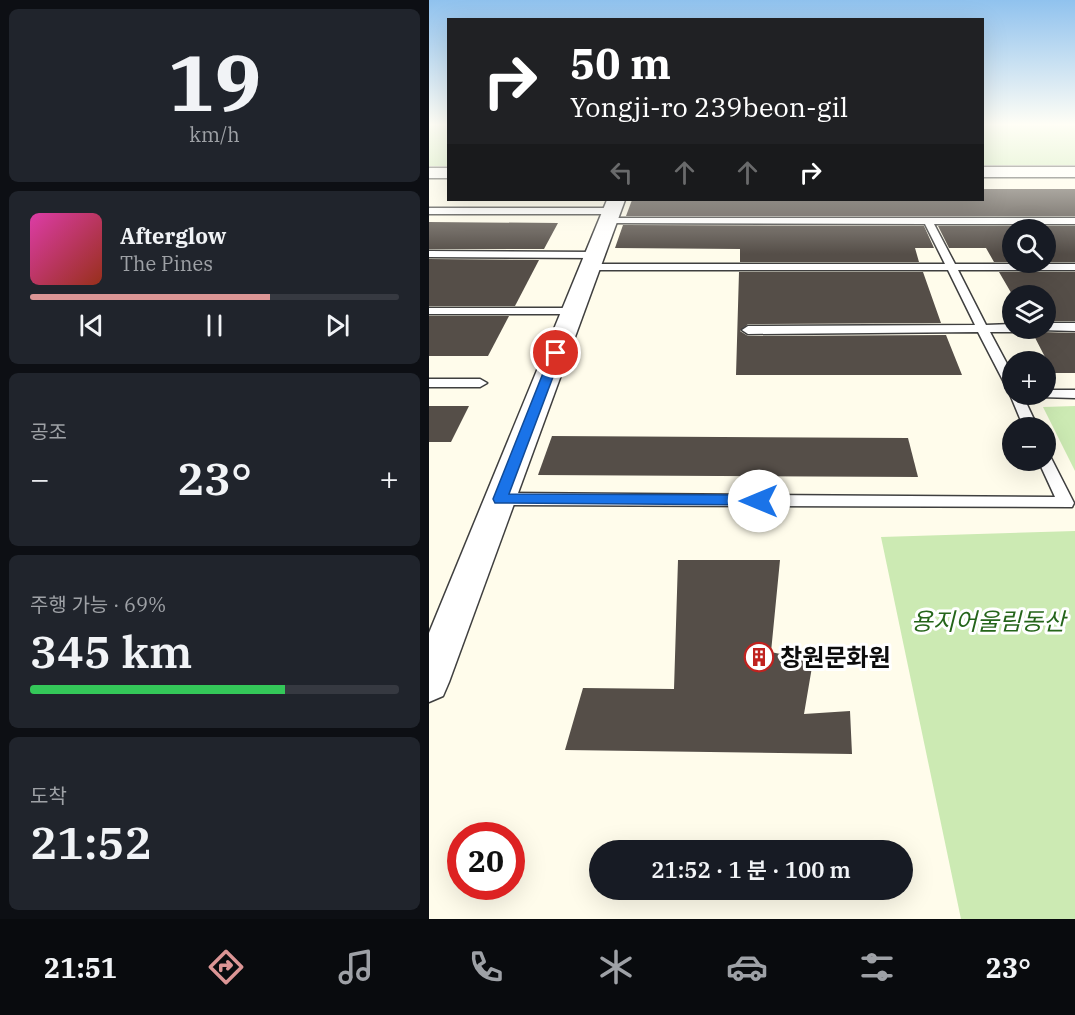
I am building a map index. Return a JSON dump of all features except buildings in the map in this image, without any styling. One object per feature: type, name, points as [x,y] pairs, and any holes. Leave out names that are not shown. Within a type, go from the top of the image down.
[{"type":"street","points":[[984,172],[1075,172]]},
{"type":"street","points":[[429,173],[447,173]]},
{"type":"street","points":[[430,678],[611,211]]},
{"type":"lane","points":[[429,211],[611,211],[928,221],[1075,222]]},
{"type":"lane","points":[[928,221],[949,267],[1002,367]]},
{"type":"lane","points":[[429,254],[592,261],[1075,267]]},
{"type":"lane","points":[[429,311],[573,311]]},
{"type":"lane","points":[[1056,327],[1075,327]]},
{"type":"lane","points":[[747,330],[1002,328]]},
{"type":"lane","points":[[429,383],[480,384]]},
{"type":"lane","points":[[1056,394],[1075,394]]},
{"type":"lane","points":[[500,499],[1066,503],[1050,471]]},
{"type":"green space","points":[[1075,406],[1075,471],[1056,433],[1056,417],[1048,417],[1043,407]]},
{"type":"green space","name":"용지어울림동산","points":[[1075,531],[1075,919],[961,919],[881,537]]},
{"type":"place","name":"창원문화원","points":[[759,657]]},
{"type":"route","points":[[556,353],[500,499],[759,501]]}]
